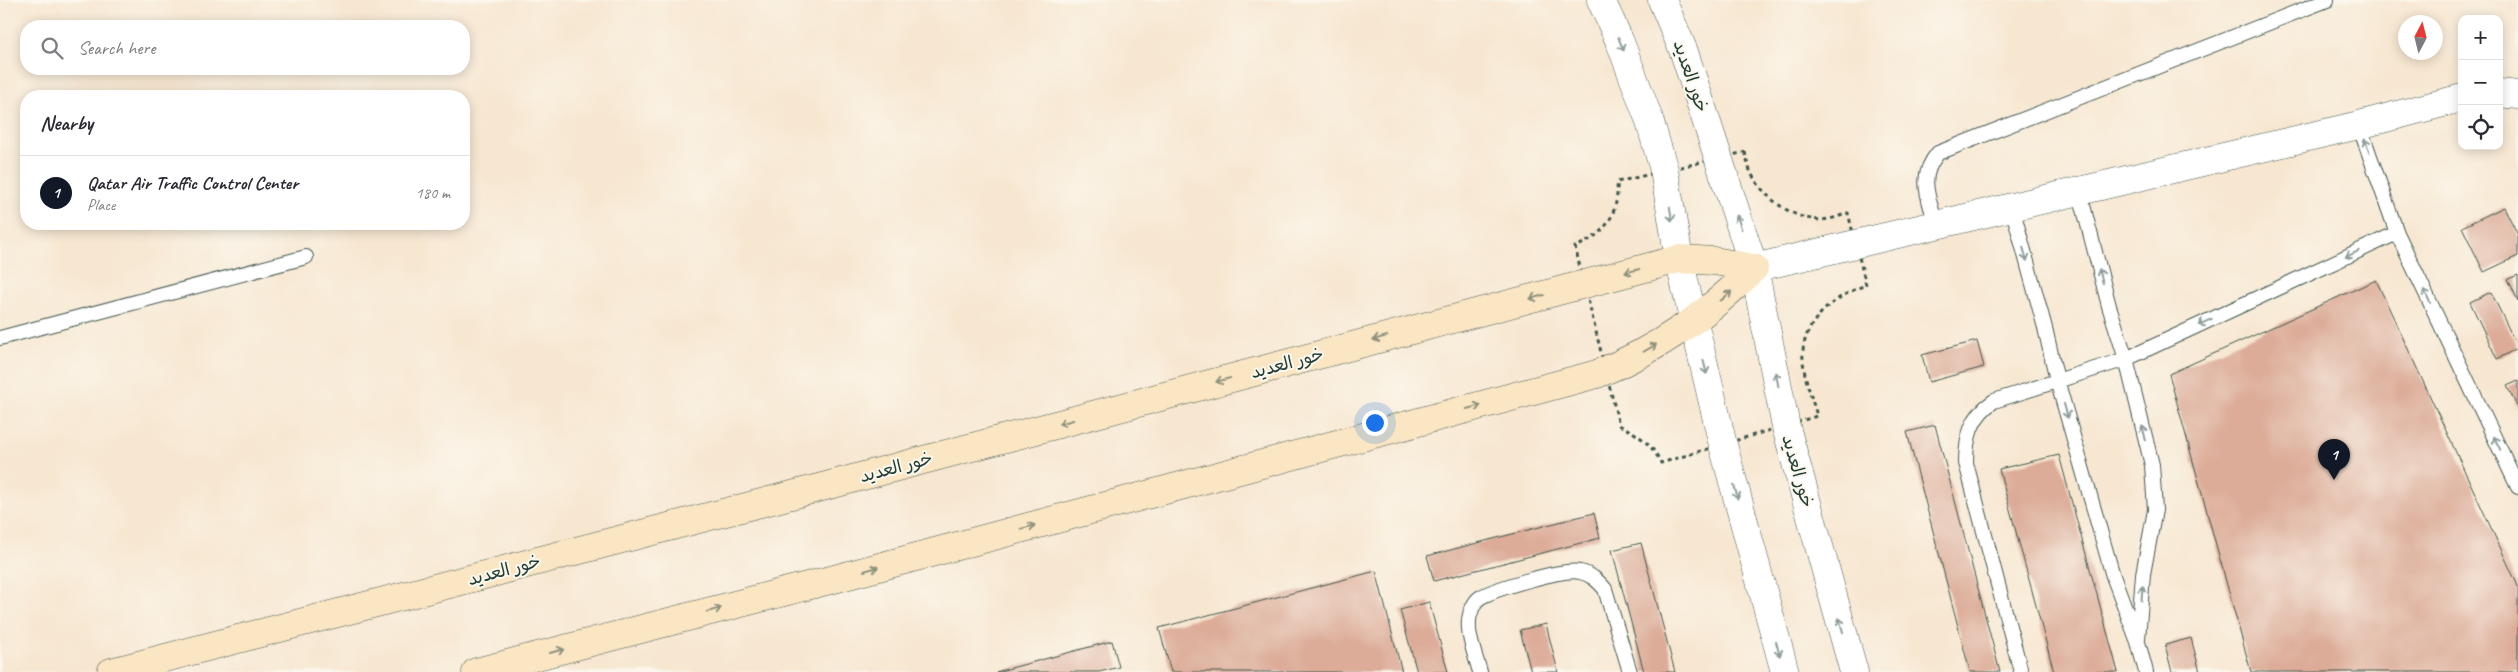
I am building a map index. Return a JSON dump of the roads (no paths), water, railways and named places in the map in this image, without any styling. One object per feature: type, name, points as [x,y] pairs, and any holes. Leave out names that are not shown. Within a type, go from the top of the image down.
[{"type":"main road","name":"خور العديد","points":[[111,672],[816,488],[1679,259],[1714,261],[1754,268]]},
{"type":"main road","points":[[476,672],[844,576],[1597,374],[1650,348],[1694,320],[1725,298],[1754,268]]},
{"type":"street","points":[[1601,0],[1620,42],[1662,161],[1679,259],[1723,445],[1785,672]]},
{"type":"street","name":"خور العديد","points":[[1662,0],[1684,52],[1754,268],[1786,427],[1854,672]]},
{"type":"street","points":[[2503,93],[2518,94]]},
{"type":"street","points":[[1754,268],[2359,125],[2458,99]]},
{"type":"lane","points":[[1936,225],[1926,184],[1926,175],[1928,164],[1938,153],[2327,0]]},
{"type":"lane","points":[[2359,125],[2397,233],[2518,487]]},
{"type":"lane","points":[[2079,190],[2109,306],[2126,359],[2152,465],[2155,510],[2143,574],[2138,642]]},
{"type":"lane","points":[[2012,207],[2046,328],[2057,380],[2113,576],[2138,642],[2146,672]]},
{"type":"lane","points":[[2021,672],[1966,463],[1966,442],[1972,424],[1983,408],[1994,402],[2057,380],[2126,359],[2397,233]]},
{"type":"lane","points":[[0,338],[306,256]]},
{"type":"lane","points":[[1480,672],[1469,626],[1470,610],[1478,598],[1494,591],[1563,572],[1580,572],[1596,578],[1605,589],[1630,672]]},
{"type":"place","name":"Qatar Air Traffic Control Center","points":[[2334,480]]}]
